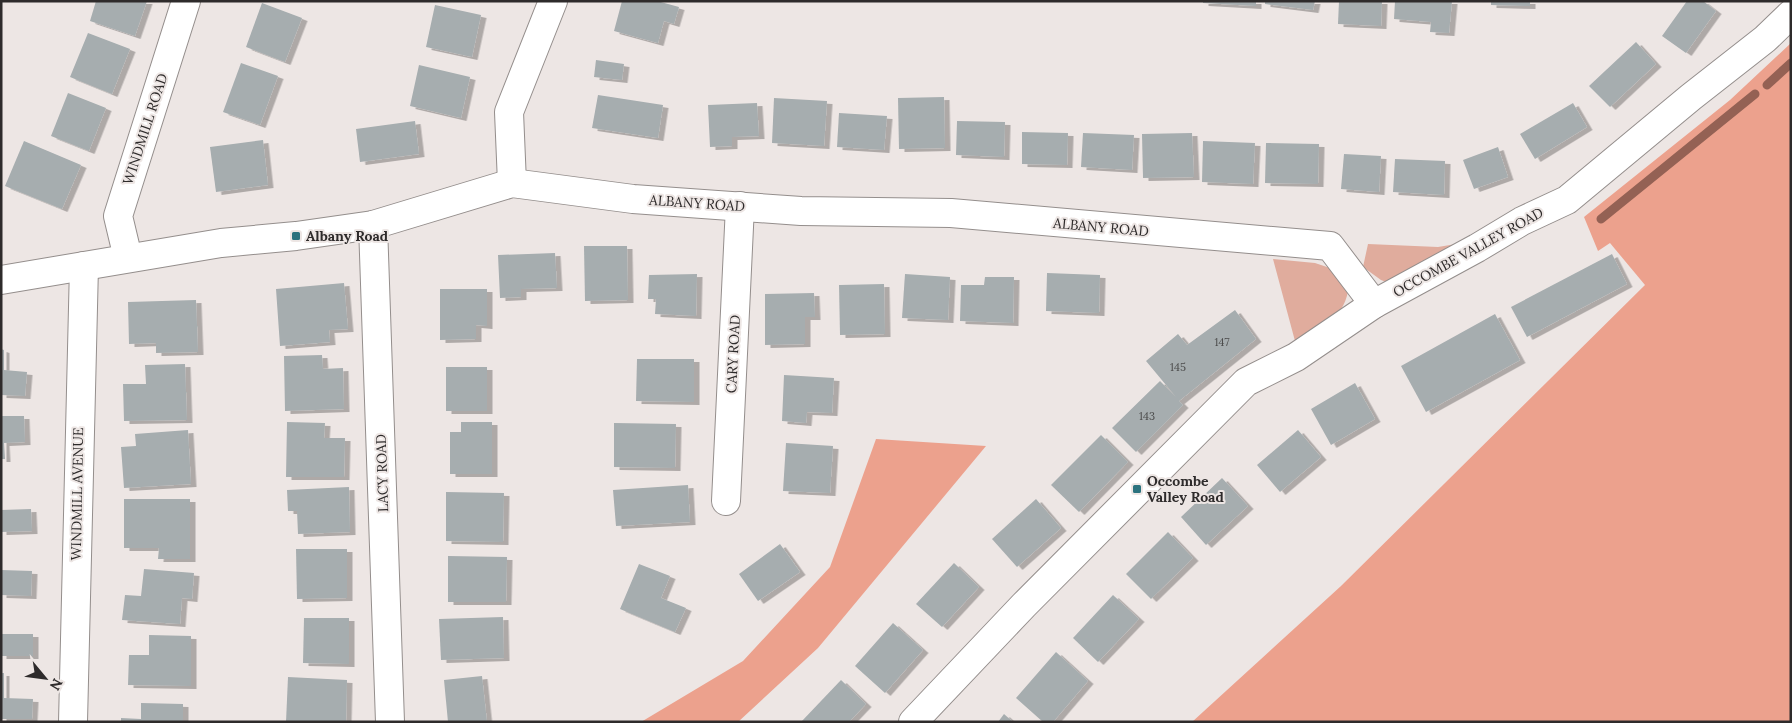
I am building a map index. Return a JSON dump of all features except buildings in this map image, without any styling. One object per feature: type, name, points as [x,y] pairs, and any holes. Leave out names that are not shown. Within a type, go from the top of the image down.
[{"type":"street","name":"WINDMILL ROAD","points":[[128,258],[118,216],[186,1]]},
{"type":"street","points":[[512,183],[509,112],[553,1]]},
{"type":"street","name":"OCCOMBE VALLEY ROAD","points":[[913,722],[1024,604],[1246,382],[1296,357],[1374,304],[1477,248],[1522,221],[1566,200],[1691,97],[1766,40],[1791,14]]},
{"type":"street","name":"ALBANY ROAD","points":[[1,280],[220,243],[296,236],[373,224],[512,183],[633,198],[800,211],[951,213],[1330,246],[1374,304]]},
{"type":"street","name":"CARY ROAD","points":[[726,501],[740,206]]},
{"type":"street","name":"LACY ROAD","points":[[373,224],[390,722]]},
{"type":"street","name":"WINDMILL AVENUE","points":[[73,722],[84,266]]},
{"type":"shaded area","points":[[1791,43],[1791,722],[1192,722],[1341,586],[1645,285],[1610,243],[1598,251],[1584,217],[1730,100]]},
{"type":"shaded area","points":[[1368,244],[1438,247],[1456,244],[1396,286],[1381,280],[1363,267]]},
{"type":"shaded area","points":[[1273,259],[1315,263],[1330,268],[1348,291],[1341,309],[1329,322],[1295,341]]},
{"type":"shaded area","points":[[876,439],[986,446],[818,648],[738,722],[641,722],[743,661],[830,567]]},
{"type":"waterway","points":[[1767,85],[1791,63]]},
{"type":"waterway","points":[[1601,219],[1755,94]]},
{"type":"place","name":"Albany Road","points":[[296,236]]},
{"type":"place","name":"Occombe Valley Road","points":[[1137,489]]}]
